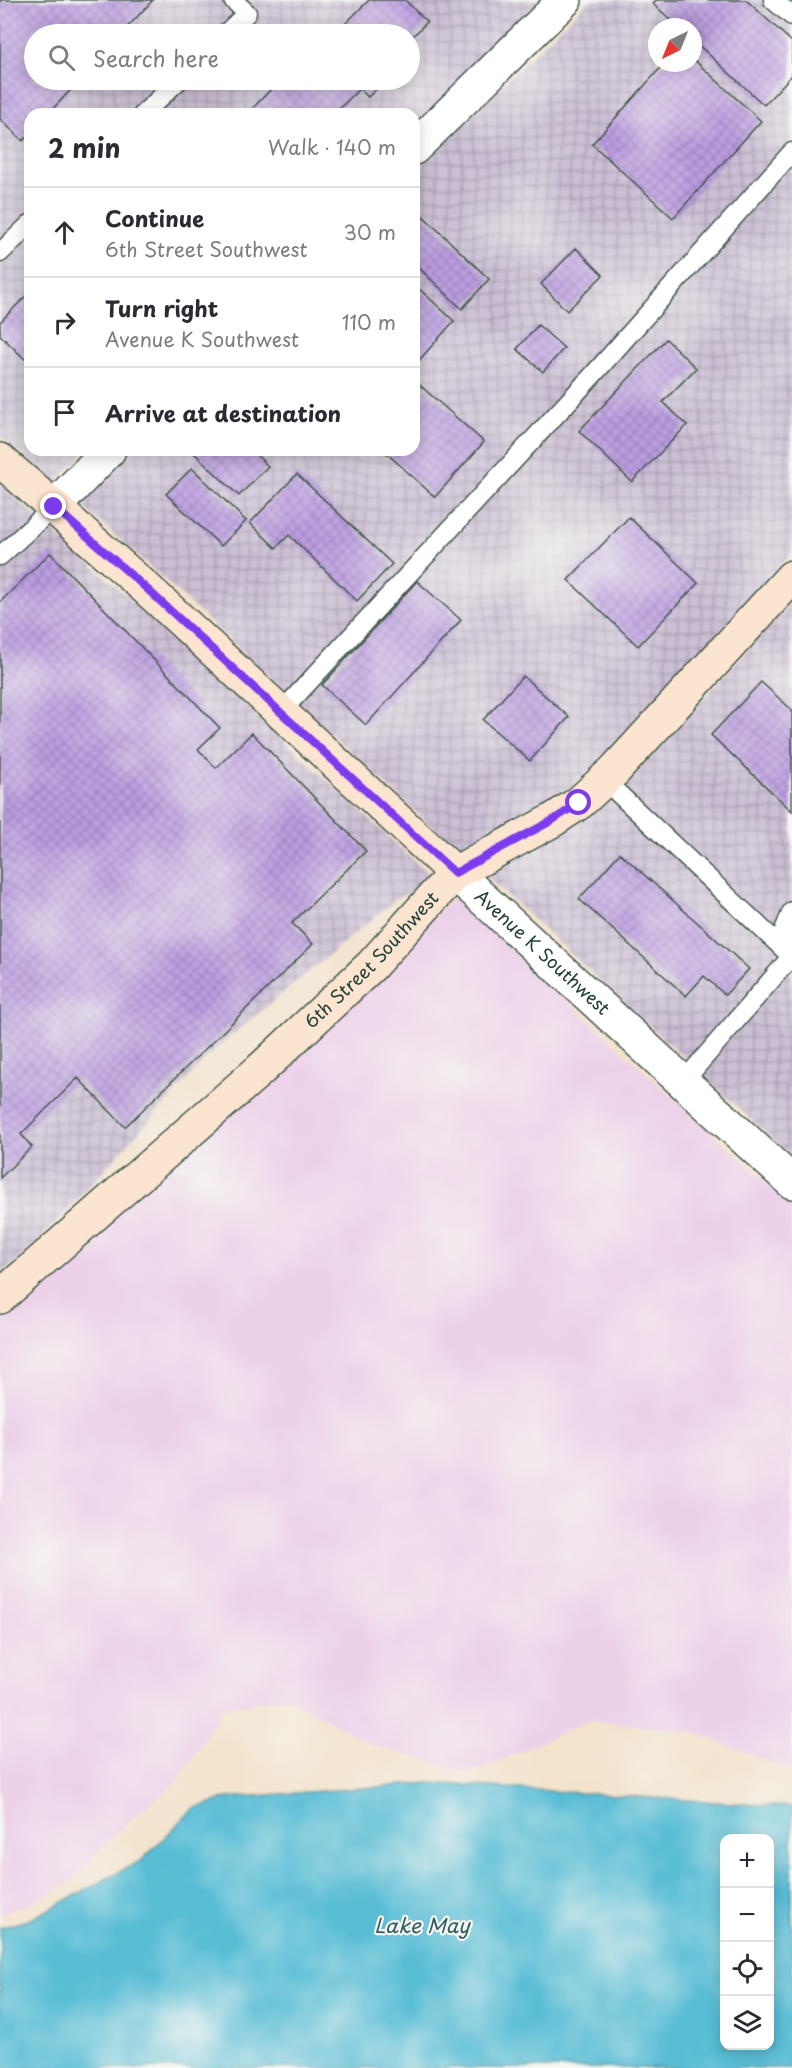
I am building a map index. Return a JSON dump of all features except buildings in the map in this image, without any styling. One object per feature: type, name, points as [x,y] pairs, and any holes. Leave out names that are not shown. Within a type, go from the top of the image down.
[{"type":"street","points":[[420,142],[565,0]]},
{"type":"street","points":[[54,507],[103,456]]},
{"type":"street","name":"Avenue K Southwest","points":[[0,460],[147,589],[792,1182]]},
{"type":"street","name":"6th Street Southwest","points":[[1,1293],[270,1061],[371,966],[455,873],[553,820],[579,803],[604,780],[792,577]]},
{"type":"lane","points":[[233,0],[247,13],[235,24]]},
{"type":"lane","points":[[773,0],[792,16]]},
{"type":"lane","points":[[149,108],[168,90]]},
{"type":"lane","points":[[281,712],[592,376],[792,152]]},
{"type":"lane","points":[[0,253],[24,230]]},
{"type":"lane","points":[[0,556],[54,507]]},
{"type":"lane","points":[[604,780],[792,957]]},
{"type":"lane","points":[[792,911],[784,930],[792,957]]},
{"type":"lane","points":[[683,1082],[792,957]]},
{"type":"shaded area","points":[[0,0],[542,0],[420,120],[420,108],[24,108],[24,456],[81,456],[55,483],[0,436]]},
{"type":"shaded area","points":[[589,0],[792,0],[792,553],[604,758],[569,789],[546,805],[459,852],[80,504],[126,456],[420,456],[420,165]]},
{"type":"shaded area","points":[[0,484],[135,603],[430,875],[416,890],[400,896],[214,1050],[35,1245],[0,1275]]},
{"type":"shaded area","points":[[792,601],[792,1157],[485,875],[587,817],[626,783]]},
{"type":"shaded area","points":[[454,897],[792,1206],[792,1769],[781,1767],[694,1732],[590,1720],[477,1771],[457,1770],[373,1745],[287,1697],[223,1707],[177,1782],[115,1833],[69,1883],[27,1905],[0,1913],[0,1319]]},
{"type":"water","name":"Lake May","points":[[430,1783],[792,1807],[792,2068],[0,2068],[0,1928],[31,1919],[142,1860],[193,1809],[227,1798]]},
{"type":"route","points":[[54,507],[147,589],[455,873],[553,820],[579,803]]}]
